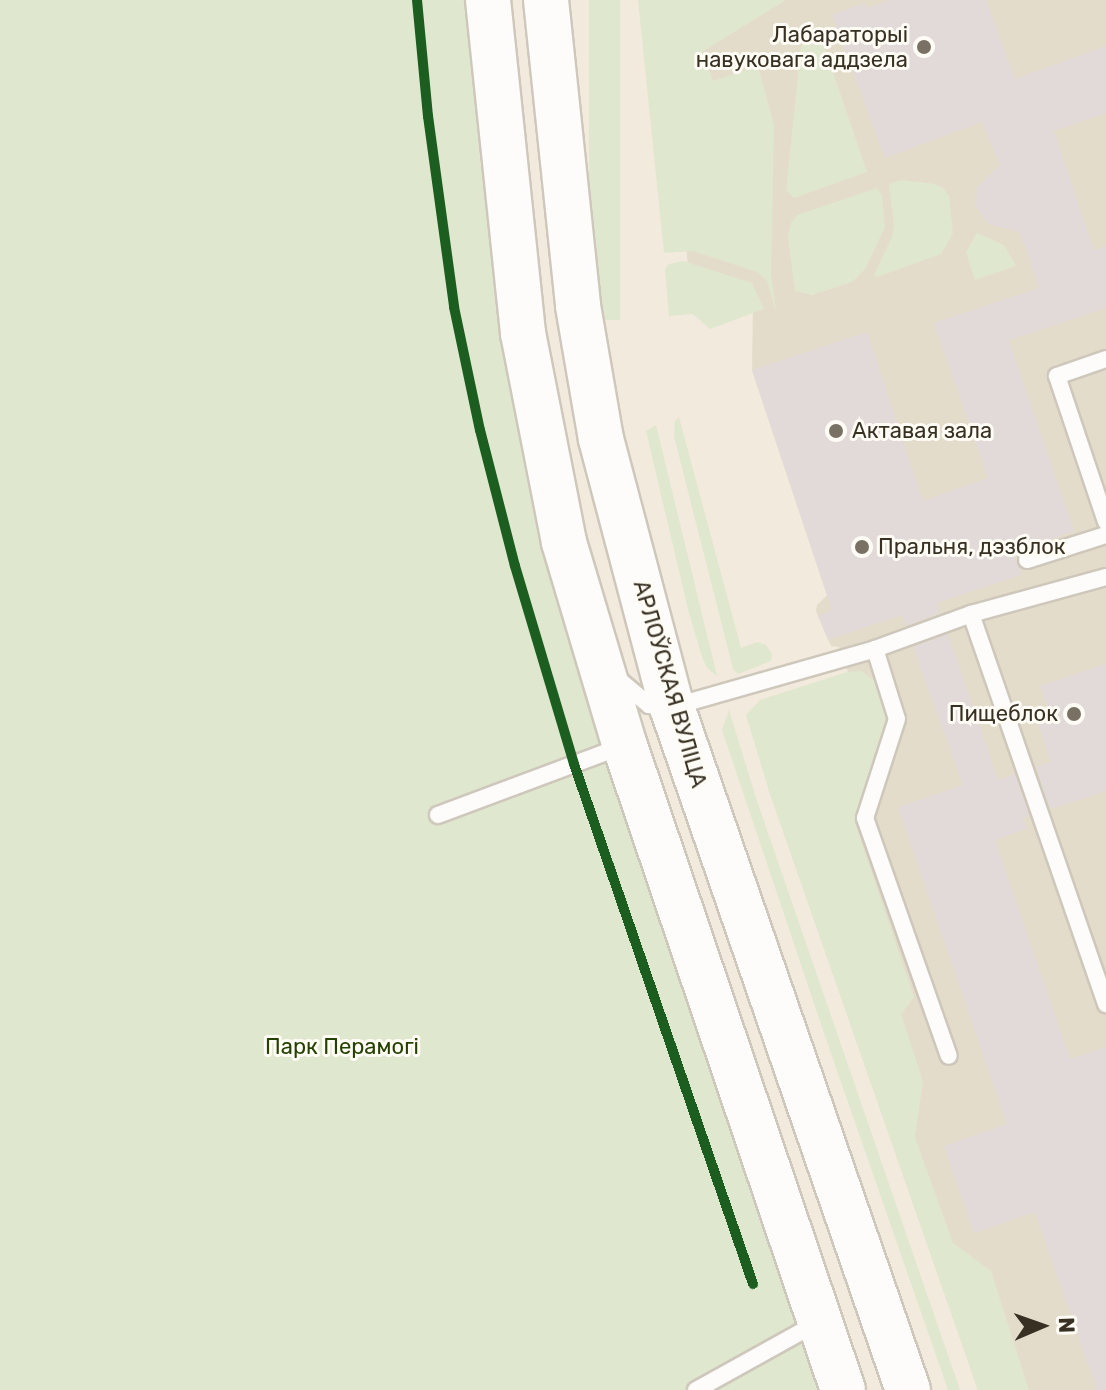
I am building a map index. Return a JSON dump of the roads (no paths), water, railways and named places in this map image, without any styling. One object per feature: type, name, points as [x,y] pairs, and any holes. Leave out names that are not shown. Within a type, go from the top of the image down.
[{"type":"main road","points":[[548,19],[500,3],[523,333],[564,542],[625,746],[843,1390]]},
{"type":"main road","name":"АРЛОЎСКАЯ ВУЛІЦА","points":[[548,19],[578,306],[601,439],[672,707],[908,1390]]},
{"type":"lane","points":[[1106,359],[1057,376],[1106,522]]},
{"type":"lane","points":[[1027,560],[1106,535]]},
{"type":"lane","points":[[593,642],[616,677],[649,705],[672,707],[875,649],[971,614],[1106,577]]},
{"type":"lane","points":[[971,614],[1100,969],[1106,1004]]},
{"type":"lane","points":[[875,649],[897,719],[865,818],[949,1056]]},
{"type":"lane","points":[[438,815],[625,746]]},
{"type":"lane","points":[[696,1390],[820,1321]]},
{"type":"place","name":"Лабараторыі навуковага аддзела","points":[[924,47]]},
{"type":"place","name":"Актавая зала","points":[[836,431]]},
{"type":"place","name":"Пральня, дэзблок","points":[[862,547]]},
{"type":"place","name":"Пищеблок","points":[[1074,714]]},
{"type":"park label","name":"Парк Перамогі","points":[[342,1047]]}]
